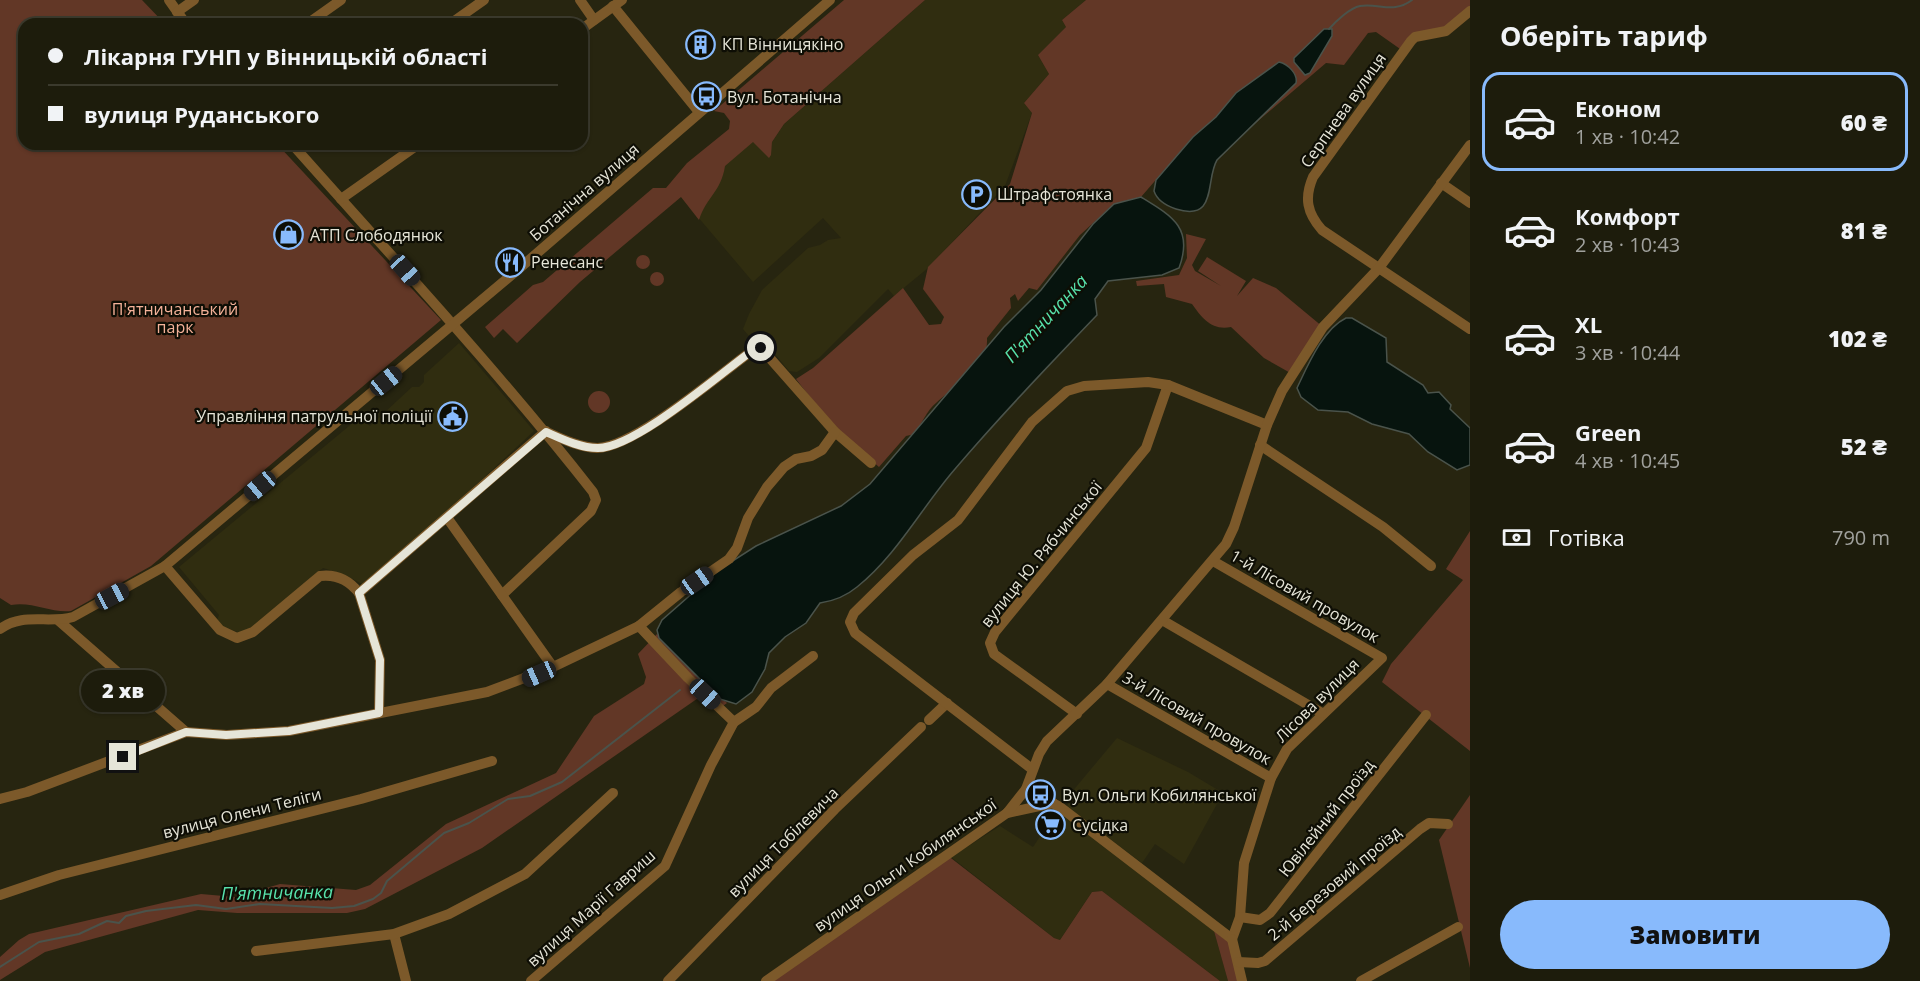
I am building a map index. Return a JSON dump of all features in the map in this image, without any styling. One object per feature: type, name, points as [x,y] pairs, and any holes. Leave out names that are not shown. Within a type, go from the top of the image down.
[{"type":"street","points":[[169,0],[182,18]]},
{"type":"street","points":[[177,12],[194,0]]},
{"type":"street","points":[[316,18],[341,0]]},
{"type":"street","points":[[458,18],[484,0]]},
{"type":"street","points":[[580,0],[594,20]]},
{"type":"street","name":"Ботанічна вулиця","points":[[0,629],[16,620],[29,618],[59,621],[92,607],[165,566],[453,324],[830,0]]},
{"type":"street","points":[[588,24],[618,3],[699,112]]},
{"type":"street","name":"Серпнева вулиця","points":[[1470,11],[1446,31],[1410,41],[1309,187],[1307,200],[1314,221],[1470,329]]},
{"type":"street","name":"вулиця Ольги Кобилянської","points":[[766,981],[1007,813],[1026,789],[1032,769],[1047,741],[1107,684],[1213,561],[1234,527],[1267,425],[1282,391],[1323,327],[1379,268],[1470,145]]},
{"type":"street","points":[[297,150],[453,324],[546,432],[592,492],[595,506],[502,595]]},
{"type":"street","points":[[341,200],[411,150]]},
{"type":"street","points":[[1441,183],[1470,203]]},
{"type":"street","points":[[546,432],[571,443],[598,448],[621,443],[643,430],[753,350],[761,348],[768,353],[835,432],[871,463]]},
{"type":"street","points":[[1032,769],[855,633],[850,622],[854,613],[865,599],[913,555],[958,520],[1032,422],[1060,396],[1084,386],[1148,382],[1168,385],[1267,425]]},
{"type":"street","name":"вулиця Ю. Рябчинської","points":[[1077,714],[994,654],[990,643],[995,632],[1146,448],[1168,385]]},
{"type":"street","points":[[359,593],[448,519],[546,432]]},
{"type":"street","points":[[0,800],[186,732],[226,735],[289,731],[487,692],[553,667],[639,626],[681,592],[729,559],[737,548],[748,518],[767,487],[784,467],[796,459],[811,456],[822,450],[835,432]]},
{"type":"street","points":[[1260,445],[1383,527],[1431,566]]},
{"type":"street","points":[[448,519],[553,667]]},
{"type":"street","name":"1-й Лісовий провулок","points":[[1213,561],[1382,658]]},
{"type":"street","points":[[165,566],[219,630],[237,638],[254,632],[320,576],[329,574],[343,579],[359,593],[380,660],[379,713]]},
{"type":"street","points":[[1162,620],[1322,713]]},
{"type":"street","points":[[59,621],[186,732]]},
{"type":"street","points":[[639,626],[734,722]]},
{"type":"street","name":"вулиця Марії Гавриш","points":[[531,981],[665,866],[711,765],[734,722],[756,707],[771,688],[813,656]]},
{"type":"street","name":"Лісова вулиця","points":[[1232,939],[1240,917],[1244,863],[1271,778],[1287,749],[1382,658]]},
{"type":"street","name":"3-й Лісовий провулок","points":[[1107,684],[1271,778]]},
{"type":"street","name":"вулиця Тобілевича","points":[[668,981],[835,809],[947,703]]},
{"type":"street","name":"Ювілейний проїзд","points":[[1240,917],[1260,920],[1270,913],[1426,715]]},
{"type":"street","name":"вулиця Олени Теліги","points":[[0,895],[59,875],[362,799],[492,761]]},
{"type":"street","points":[[1026,789],[1053,803],[1232,939],[1242,981]]},
{"type":"street","points":[[256,951],[394,934],[449,914],[525,874],[612,793]]},
{"type":"street","points":[[1007,813],[1053,803]]},
{"type":"street","name":"2-й Березовий проїзд","points":[[1238,962],[1265,961],[1420,829],[1429,824],[1448,824]]},
{"type":"street","points":[[1361,981],[1458,927]]},
{"type":"street","points":[[394,934],[406,981]]},
{"type":"shaded area","points":[[925,0],[1086,0],[1062,20],[1066,27],[1038,55],[1049,74],[1024,103],[1032,113],[1005,186],[928,268],[894,296],[888,289],[819,358],[797,372],[789,371],[763,340],[754,342],[743,329],[762,290],[808,248],[828,240],[841,238],[823,218],[753,282],[681,197],[749,137],[769,157],[772,142],[784,124]]},
{"type":"shaded area","points":[[459,343],[534,431],[462,498],[362,584],[343,574],[323,568],[253,627],[240,633],[222,626],[217,620],[219,615],[179,567],[360,417],[370,426],[412,387],[419,387],[424,382],[424,375]]},
{"type":"shaded area","points":[[1117,738],[1188,772],[1223,793],[1184,864],[1155,844],[1142,863],[1067,807],[1071,793]]},
{"type":"shaded area","points":[[1057,811],[1214,931],[1228,981],[1220,981],[1102,891],[1092,892],[1060,940],[1054,938],[951,857],[1000,826],[1033,847]]},
{"type":"green space","name":"П'ятничанський парк","points":[[0,0],[142,0],[159,18],[18,18],[18,150],[283,150],[441,320],[151,566],[71,611],[11,605],[0,598]]},
{"type":"green space","points":[[844,0],[925,0],[784,124],[772,142],[769,158],[753,142],[725,166],[720,182],[699,220],[681,197],[580,282],[517,343],[503,329],[494,338],[485,327],[533,285],[543,282],[653,188],[666,188],[687,163],[729,129],[730,121],[724,113],[714,111]]},
{"type":"green space","points":[[1086,0],[1470,0],[1470,11],[1446,31],[1415,38],[1403,51],[1376,32],[1368,33],[1344,65],[1326,63],[1252,126],[1257,120],[1279,62],[1193,137],[1141,197],[1114,204],[1080,235],[1037,290],[1029,288],[1018,301],[1015,294],[1010,298],[1011,308],[987,338],[983,358],[977,367],[933,406],[915,434],[906,436],[879,467],[835,425],[796,379],[813,368],[903,288],[929,325],[941,324],[944,317],[923,289],[928,267],[1010,184],[1032,113],[1024,103],[1049,74],[1038,55],[1066,27],[1062,20]]},
{"type":"green space","points":[[1186,234],[1206,239],[1192,265],[1195,271],[1221,286],[1198,271],[1207,257],[1246,281],[1237,296],[1253,278],[1276,288],[1323,327],[1294,375],[1264,358],[1231,327],[1213,325],[1192,304],[1166,297],[1164,284],[1137,286],[1136,281],[1179,275],[1187,258]]},
{"type":"green space","points":[[640,255],[646,255],[650,262],[646,269],[640,269],[636,265],[636,259]]},
{"type":"green space","points":[[654,272],[660,272],[664,279],[660,286],[654,286],[650,282],[650,276]]},
{"type":"green space","points":[[599,391],[607,394],[610,402],[607,410],[599,413],[591,410],[588,402],[591,394]]},
{"type":"green space","points":[[1470,531],[1470,751],[1382,682],[1391,664],[1463,580],[1446,569]]},
{"type":"green space","points":[[657,634],[684,664],[727,703],[720,708],[704,694],[482,848],[365,909],[347,913],[237,913],[198,910],[45,952],[0,980],[0,957],[29,934],[201,894],[235,897],[280,884],[356,890],[370,885],[446,824],[556,773],[594,716],[644,684],[646,677],[638,654]]},
{"type":"green space","points":[[1470,795],[1470,968],[1439,840]]},
{"type":"green space","points":[[947,855],[1054,938],[1060,940],[1092,892],[1102,891],[1220,981],[766,981]]},
{"type":"green space","points":[[1214,931],[1230,943],[1239,981],[1228,981]]},
{"type":"water","points":[[1324,29],[1332,29],[1332,36],[1310,73],[1305,75],[1294,62],[1294,58]]},
{"type":"water","points":[[1279,62],[1292,70],[1296,83],[1217,160],[1208,197],[1204,204],[1198,210],[1189,211],[1173,208],[1160,200],[1154,191],[1156,180],[1193,137],[1216,117],[1236,93]]},
{"type":"water","points":[[1141,197],[1171,217],[1182,233],[1184,243],[1179,268],[1162,275],[1108,281],[1095,299],[1097,315],[972,449],[885,560],[848,593],[835,600],[820,603],[806,623],[785,637],[769,653],[765,669],[752,692],[736,704],[720,699],[659,638],[657,630],[662,620],[720,569],[756,546],[841,506],[870,484],[1004,327],[1041,290],[1093,224],[1114,204]]},
{"type":"water","points":[[1346,318],[1352,318],[1386,338],[1387,362],[1423,385],[1428,393],[1439,392],[1451,405],[1450,409],[1470,428],[1470,465],[1457,470],[1428,452],[1409,434],[1372,424],[1348,412],[1318,410],[1301,397],[1297,388],[1317,348],[1330,330]]},
{"type":"waterway","name":"П'ятничанка","points":[[1329,29],[1343,15],[1356,7],[1367,5],[1393,7],[1412,0]]},
{"type":"waterway","name":"П'ятничанка","points":[[0,967],[39,942],[79,934],[107,921],[119,923],[126,916],[146,911],[196,905],[226,909],[260,904],[332,908],[354,906],[373,899],[381,893],[387,881],[444,833],[469,823],[508,799],[530,796],[562,782],[680,690]]},
{"type":"place","name":"КП Вінницякіно","points":[[701,44]]},
{"type":"place","name":"Вул. Ботанічна","points":[[706,97]]},
{"type":"place","name":"Штрафстоянка","points":[[976,194]]},
{"type":"place","name":"АТП Слободянюк","points":[[289,235]]},
{"type":"place","name":"Ренесанс","points":[[510,262]]},
{"type":"place","name":"Управління патрульної поліції","points":[[453,416]]},
{"type":"place","name":"Вул. Ольги Кобилянської","points":[[1041,795]]},
{"type":"place","name":"Сусідка","points":[[1051,825]]},
{"type":"route","points":[[123,757],[186,732],[226,735],[289,731],[379,713],[380,660],[359,593],[448,519],[546,432],[571,443],[598,448],[621,443],[643,430],[753,350],[761,348]]}]
